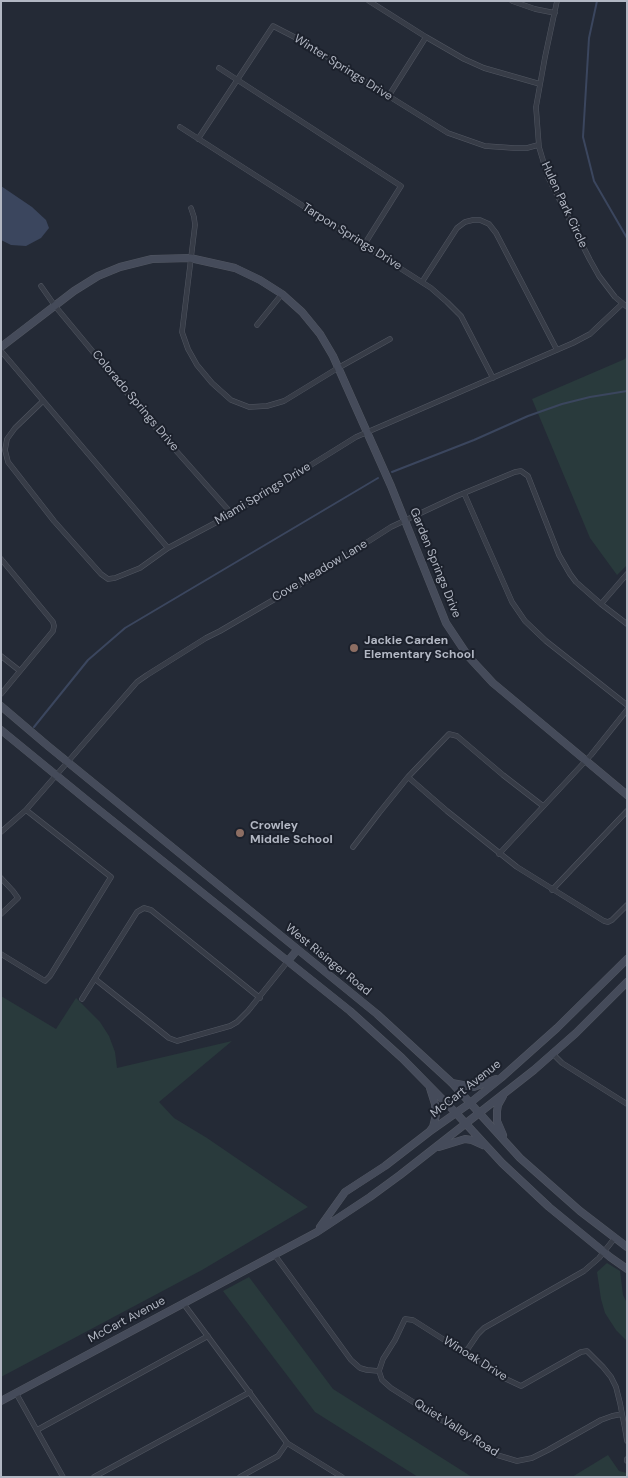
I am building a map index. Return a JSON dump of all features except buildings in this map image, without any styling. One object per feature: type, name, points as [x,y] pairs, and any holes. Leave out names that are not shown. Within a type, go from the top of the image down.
[{"type":"main road","name":"Garden Springs Drive","points":[[1,347],[74,290],[98,276],[152,259],[190,258],[235,268],[260,280],[282,294],[302,312],[320,334],[338,368],[405,520],[446,623],[468,656],[493,683],[627,794]]},
{"type":"main road","name":"West Risinger Road","points":[[1,706],[377,1014],[452,1084],[520,1158],[580,1212],[627,1247]]},
{"type":"main road","points":[[1,730],[350,1011],[402,1058],[502,1163],[549,1207],[627,1269]]},
{"type":"main road","points":[[288,961],[298,950]]},
{"type":"main road","name":"McCart Avenue","points":[[317,1232],[345,1192],[386,1166],[501,1078],[564,1022],[627,959]]},
{"type":"main road","name":"McCart Avenue","points":[[1,1401],[317,1232],[377,1191],[479,1114],[552,1054],[627,982]]},
{"type":"main road","points":[[452,1084],[474,1087],[501,1078]]},
{"type":"main road","points":[[429,1086],[435,1104],[436,1115],[429,1132]]},
{"type":"main road","points":[[505,1093],[498,1105],[497,1121],[507,1144]]},
{"type":"main road","points":[[432,1150],[462,1139],[472,1140],[487,1147]]},
{"type":"street","points":[[369,1],[464,59],[484,68],[540,84]]},
{"type":"street","points":[[512,1],[535,9],[555,13]]},
{"type":"street","name":"Hulen Park Circle","points":[[557,1],[536,107],[538,145],[548,177],[590,260],[615,298],[624,305]]},
{"type":"street","name":"Winter Springs Drive","points":[[198,139],[273,26],[306,43],[388,97],[448,133],[485,146],[528,148],[538,145]]},
{"type":"street","points":[[388,97],[426,37]]},
{"type":"street","points":[[219,68],[401,186],[364,244]]},
{"type":"street","name":"Tarpon Springs Drive","points":[[180,127],[422,282],[447,302],[461,316],[493,378]]},
{"type":"street","points":[[191,208],[195,225],[182,332],[188,349],[197,365],[212,383],[231,400],[249,407],[267,406],[284,401],[390,339]]},
{"type":"street","points":[[422,282],[457,228],[465,222],[473,220],[480,220],[489,224],[496,233],[557,350]]},
{"type":"street","name":"Colorado Springs Drive","points":[[41,286],[54,306],[156,428],[232,514]]},
{"type":"street","points":[[257,325],[282,294]]},
{"type":"street","name":"Miami Springs Drive","points":[[43,401],[7,438],[5,450],[8,462],[54,521],[101,574],[108,579],[122,576],[140,568],[168,548],[232,514],[367,432],[590,334],[624,305]]},
{"type":"street","points":[[1,351],[168,548]]},
{"type":"street","name":"Cove Meadow Lane","points":[[1,832],[26,810],[137,682],[147,674],[311,578],[405,520],[515,472],[521,471],[528,476],[559,555],[570,574],[576,582],[601,604],[627,624]]},
{"type":"street","points":[[464,493],[512,602],[525,621],[546,641],[627,705]]},
{"type":"street","points":[[1,559],[53,622],[54,626],[53,631],[1,694]]},
{"type":"street","points":[[601,604],[627,574]]},
{"type":"street","points":[[1,656],[20,671]]},
{"type":"street","points":[[499,854],[586,760],[627,710]]},
{"type":"street","points":[[353,847],[408,777],[449,734],[457,736],[543,806]]},
{"type":"street","points":[[408,777],[499,854],[552,890],[608,922],[627,905]]},
{"type":"street","points":[[1,954],[45,981],[50,976],[111,877],[26,810]]},
{"type":"street","points":[[552,890],[627,811]]},
{"type":"street","points":[[1,878],[18,898],[1,914]]},
{"type":"street","points":[[82,999],[137,912],[144,908],[151,910],[260,998]]},
{"type":"street","points":[[95,979],[175,1041],[233,1024],[260,998],[288,961]]},
{"type":"street","points":[[552,1054],[562,1063],[627,1104]]},
{"type":"street","points":[[465,1353],[474,1338],[484,1328],[584,1271],[592,1265],[614,1239]]},
{"type":"street","points":[[274,1254],[351,1360],[360,1368],[379,1371]]},
{"type":"street","points":[[183,1303],[288,1443],[342,1477]]},
{"type":"street","name":"Winoak Drive","points":[[379,1371],[383,1359],[396,1340],[405,1319],[413,1320],[504,1378],[521,1386],[581,1352],[587,1351],[611,1377],[619,1395],[627,1441]]},
{"type":"street","points":[[37,1430],[208,1336]]},
{"type":"street","name":"Quiet Valley Road","points":[[379,1371],[382,1380],[391,1388],[496,1454],[517,1461],[532,1458],[601,1420],[622,1414]]},
{"type":"street","points":[[94,1477],[250,1392]]},
{"type":"street","points":[[16,1393],[64,1477]]},
{"type":"street","points":[[240,1477],[278,1456],[288,1443]]},
{"type":"shaded area","points":[[627,355],[627,565],[617,575],[590,538],[532,399],[625,359]]},
{"type":"shaded area","points":[[1,996],[56,1029],[76,998],[100,1022],[109,1036],[115,1052],[117,1068],[232,1041],[159,1102],[174,1118],[207,1138],[308,1207],[202,1270],[1,1377]]},
{"type":"shaded area","points":[[607,1263],[620,1271],[623,1295],[627,1303],[627,1341],[616,1330],[605,1313],[601,1299],[597,1272]]},
{"type":"shaded area","points":[[249,1277],[333,1389],[472,1477],[418,1477],[315,1412],[223,1291]]},
{"type":"shaded area","points":[[608,1455],[619,1471],[627,1473],[627,1477],[572,1477]]},
{"type":"water","points":[[1,186],[32,207],[46,220],[49,228],[41,238],[26,246],[11,245],[1,240]]},
{"type":"waterway","points":[[597,1],[589,38],[583,137],[594,181],[627,238]]},
{"type":"waterway","points":[[392,472],[562,404],[627,391]]},
{"type":"waterway","points":[[34,727],[88,660],[125,628],[378,478]]},
{"type":"place","name":"Jackie Carden Elementary School","points":[[354,648]]},
{"type":"place","name":"Crowley Middle School","points":[[240,833]]}]
